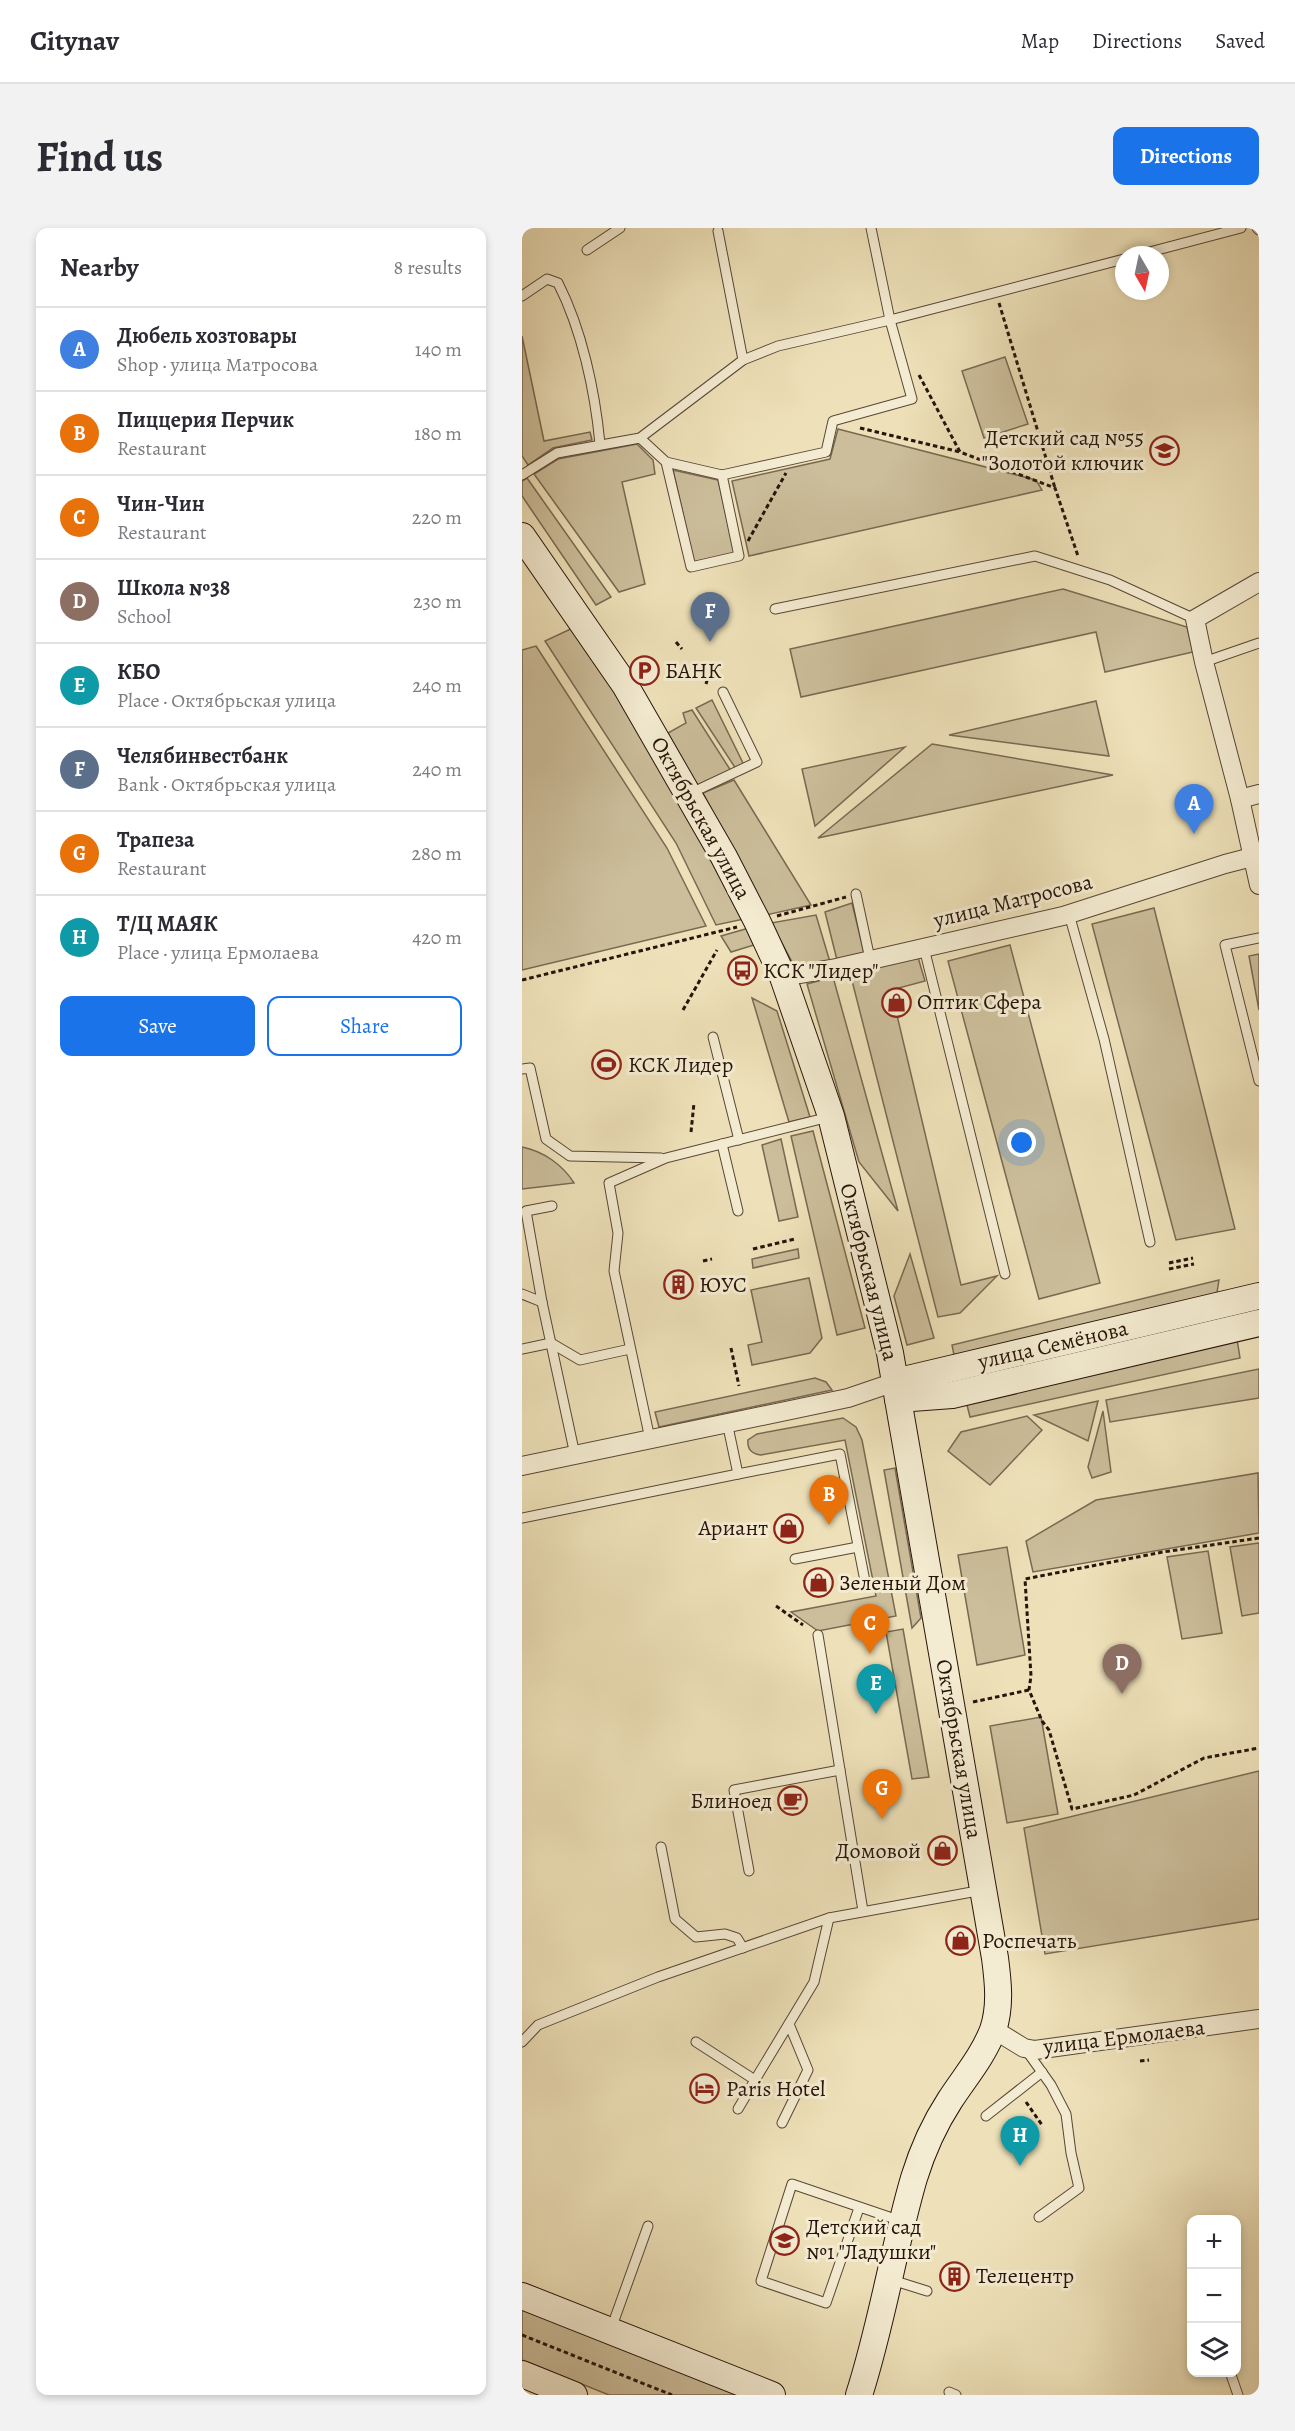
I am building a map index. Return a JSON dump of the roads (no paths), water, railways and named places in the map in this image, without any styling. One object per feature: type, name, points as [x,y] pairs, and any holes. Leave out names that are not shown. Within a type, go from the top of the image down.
[{"type":"street","name":"Октябрьская улица","points":[[522,536],[625,685],[689,794],[758,921],[783,977],[831,1116],[897,1391],[999,1983],[998,2009],[993,2029],[985,2048],[948,2102],[930,2138],[914,2178],[903,2222]]},
{"type":"street","points":[[1259,582],[1195,619],[1259,885]]},
{"type":"street","points":[[1240,799],[1259,794]]},
{"type":"street","name":"улица Матросова","points":[[783,977],[924,948],[1069,914],[1252,857]]},
{"type":"street","name":"улица Семёнова","points":[[522,1466],[727,1422],[848,1398],[897,1391],[1259,1296]]},
{"type":"street","name":"улица Семёнова","points":[[897,1391],[952,1395],[1259,1323]]},
{"type":"street","name":"улица Ермолаева","points":[[993,2029],[1024,2048],[1035,2050],[1259,2019]]},
{"type":"street","points":[[859,2395],[870,2362],[903,2222]]},
{"type":"street","points":[[522,2296],[772,2395]]},
{"type":"street","points":[[522,2374],[574,2395]]},
{"type":"lane","points":[[587,250],[620,228]]},
{"type":"lane","points":[[640,438],[666,462],[722,475],[826,452],[833,421],[912,399],[890,320],[871,228]]},
{"type":"lane","points":[[1169,247],[1241,228]]},
{"type":"lane","points":[[718,231],[743,360]]},
{"type":"lane","points":[[522,475],[557,453],[640,438],[743,360],[778,346],[890,320],[1115,261]]},
{"type":"lane","points":[[522,296],[548,279],[558,283],[574,318],[597,411],[600,444]]},
{"type":"lane","points":[[666,462],[691,567],[740,556],[722,475]]},
{"type":"lane","points":[[775,609],[1035,556],[1110,580],[1195,619]]},
{"type":"lane","points":[[1204,662],[1259,643]]},
{"type":"lane","points":[[689,794],[757,762],[723,692]]},
{"type":"lane","points":[[856,894],[870,959]]},
{"type":"lane","points":[[1069,914],[1104,1039],[1150,1242]]},
{"type":"lane","points":[[1259,938],[1226,945],[1259,1081]]},
{"type":"lane","points":[[924,948],[1005,1274]]},
{"type":"lane","points":[[713,1037],[739,1140]]},
{"type":"lane","points":[[522,1069],[530,1068],[546,1139],[570,1156],[666,1158]]},
{"type":"lane","points":[[650,1439],[614,1271],[618,1233],[609,1184],[666,1158],[831,1116]]},
{"type":"lane","points":[[722,1144],[738,1210]]},
{"type":"lane","points":[[552,1206],[526,1211],[542,1302],[575,1455]]},
{"type":"lane","points":[[522,1294],[542,1302]]},
{"type":"lane","points":[[522,1349],[551,1343],[580,1360],[630,1349]]},
{"type":"lane","points":[[727,1422],[738,1474]]},
{"type":"lane","points":[[522,1518],[840,1455],[864,1581]]},
{"type":"lane","points":[[795,1559],[858,1547]]},
{"type":"lane","points":[[818,1635],[863,1911]]},
{"type":"lane","points":[[749,1871],[734,1790],[840,1770]]},
{"type":"lane","points":[[661,1847],[675,1919],[696,1937],[725,1934],[737,1938],[743,1948]]},
{"type":"lane","points":[[522,2042],[538,2025],[658,1977],[829,1918],[983,1890]]},
{"type":"lane","points":[[738,2109],[814,1982],[829,1918]]},
{"type":"lane","points":[[782,2123],[808,2070],[789,2024]]},
{"type":"lane","points":[[696,2042],[755,2080]]},
{"type":"lane","points":[[1024,2048],[1060,2100],[1066,2114],[1078,2188],[1039,2217]]},
{"type":"lane","points":[[986,2116],[1042,2072]]},
{"type":"lane","points":[[859,2208],[826,2303],[761,2281],[792,2184],[903,2222]]},
{"type":"lane","points":[[610,2331],[648,2226]]},
{"type":"lane","points":[[890,2279],[927,2291]]},
{"type":"lane","points":[[1231,2377],[1238,2395]]},
{"type":"place","name":"Детский сад №55 \"Золотой ключик","points":[[1165,451]]},
{"type":"place","name":"Челябинвестбанк","points":[[710,642]]},
{"type":"place","name":"БАНК","points":[[644,671]]},
{"type":"place","name":"Дюбель хозтовары","points":[[1194,834]]},
{"type":"place","name":"КСК \"Лидер\"","points":[[742,971]]},
{"type":"place","name":"Оптик Сфера","points":[[896,1002]]},
{"type":"place","name":"КСК Лидер","points":[[607,1065]]},
{"type":"place","name":"ЮУС","points":[[678,1285]]},
{"type":"place","name":"Пиццерия Перчик","points":[[829,1525]]},
{"type":"place","name":"Ариант","points":[[789,1528]]},
{"type":"place","name":"Зеленый Дом","points":[[818,1583]]},
{"type":"place","name":"Чин-Чин","points":[[870,1654]]},
{"type":"place","name":"Школа №38","points":[[1122,1694]]},
{"type":"place","name":"КБО","points":[[876,1714]]},
{"type":"place","name":"Блиноед","points":[[793,1801]]},
{"type":"place","name":"Трапеза","points":[[882,1819]]},
{"type":"place","name":"Домовой","points":[[942,1851]]},
{"type":"place","name":"Роспечать","points":[[961,1941]]},
{"type":"place","name":"Paris Hotel","points":[[705,2089]]},
{"type":"place","name":"Т/Ц МАЯК","points":[[1020,2166]]},
{"type":"place","name":"Детский сад №1 \"Ладушки\"","points":[[785,2240]]},
{"type":"place","name":"Телецентр","points":[[955,2276]]}]
